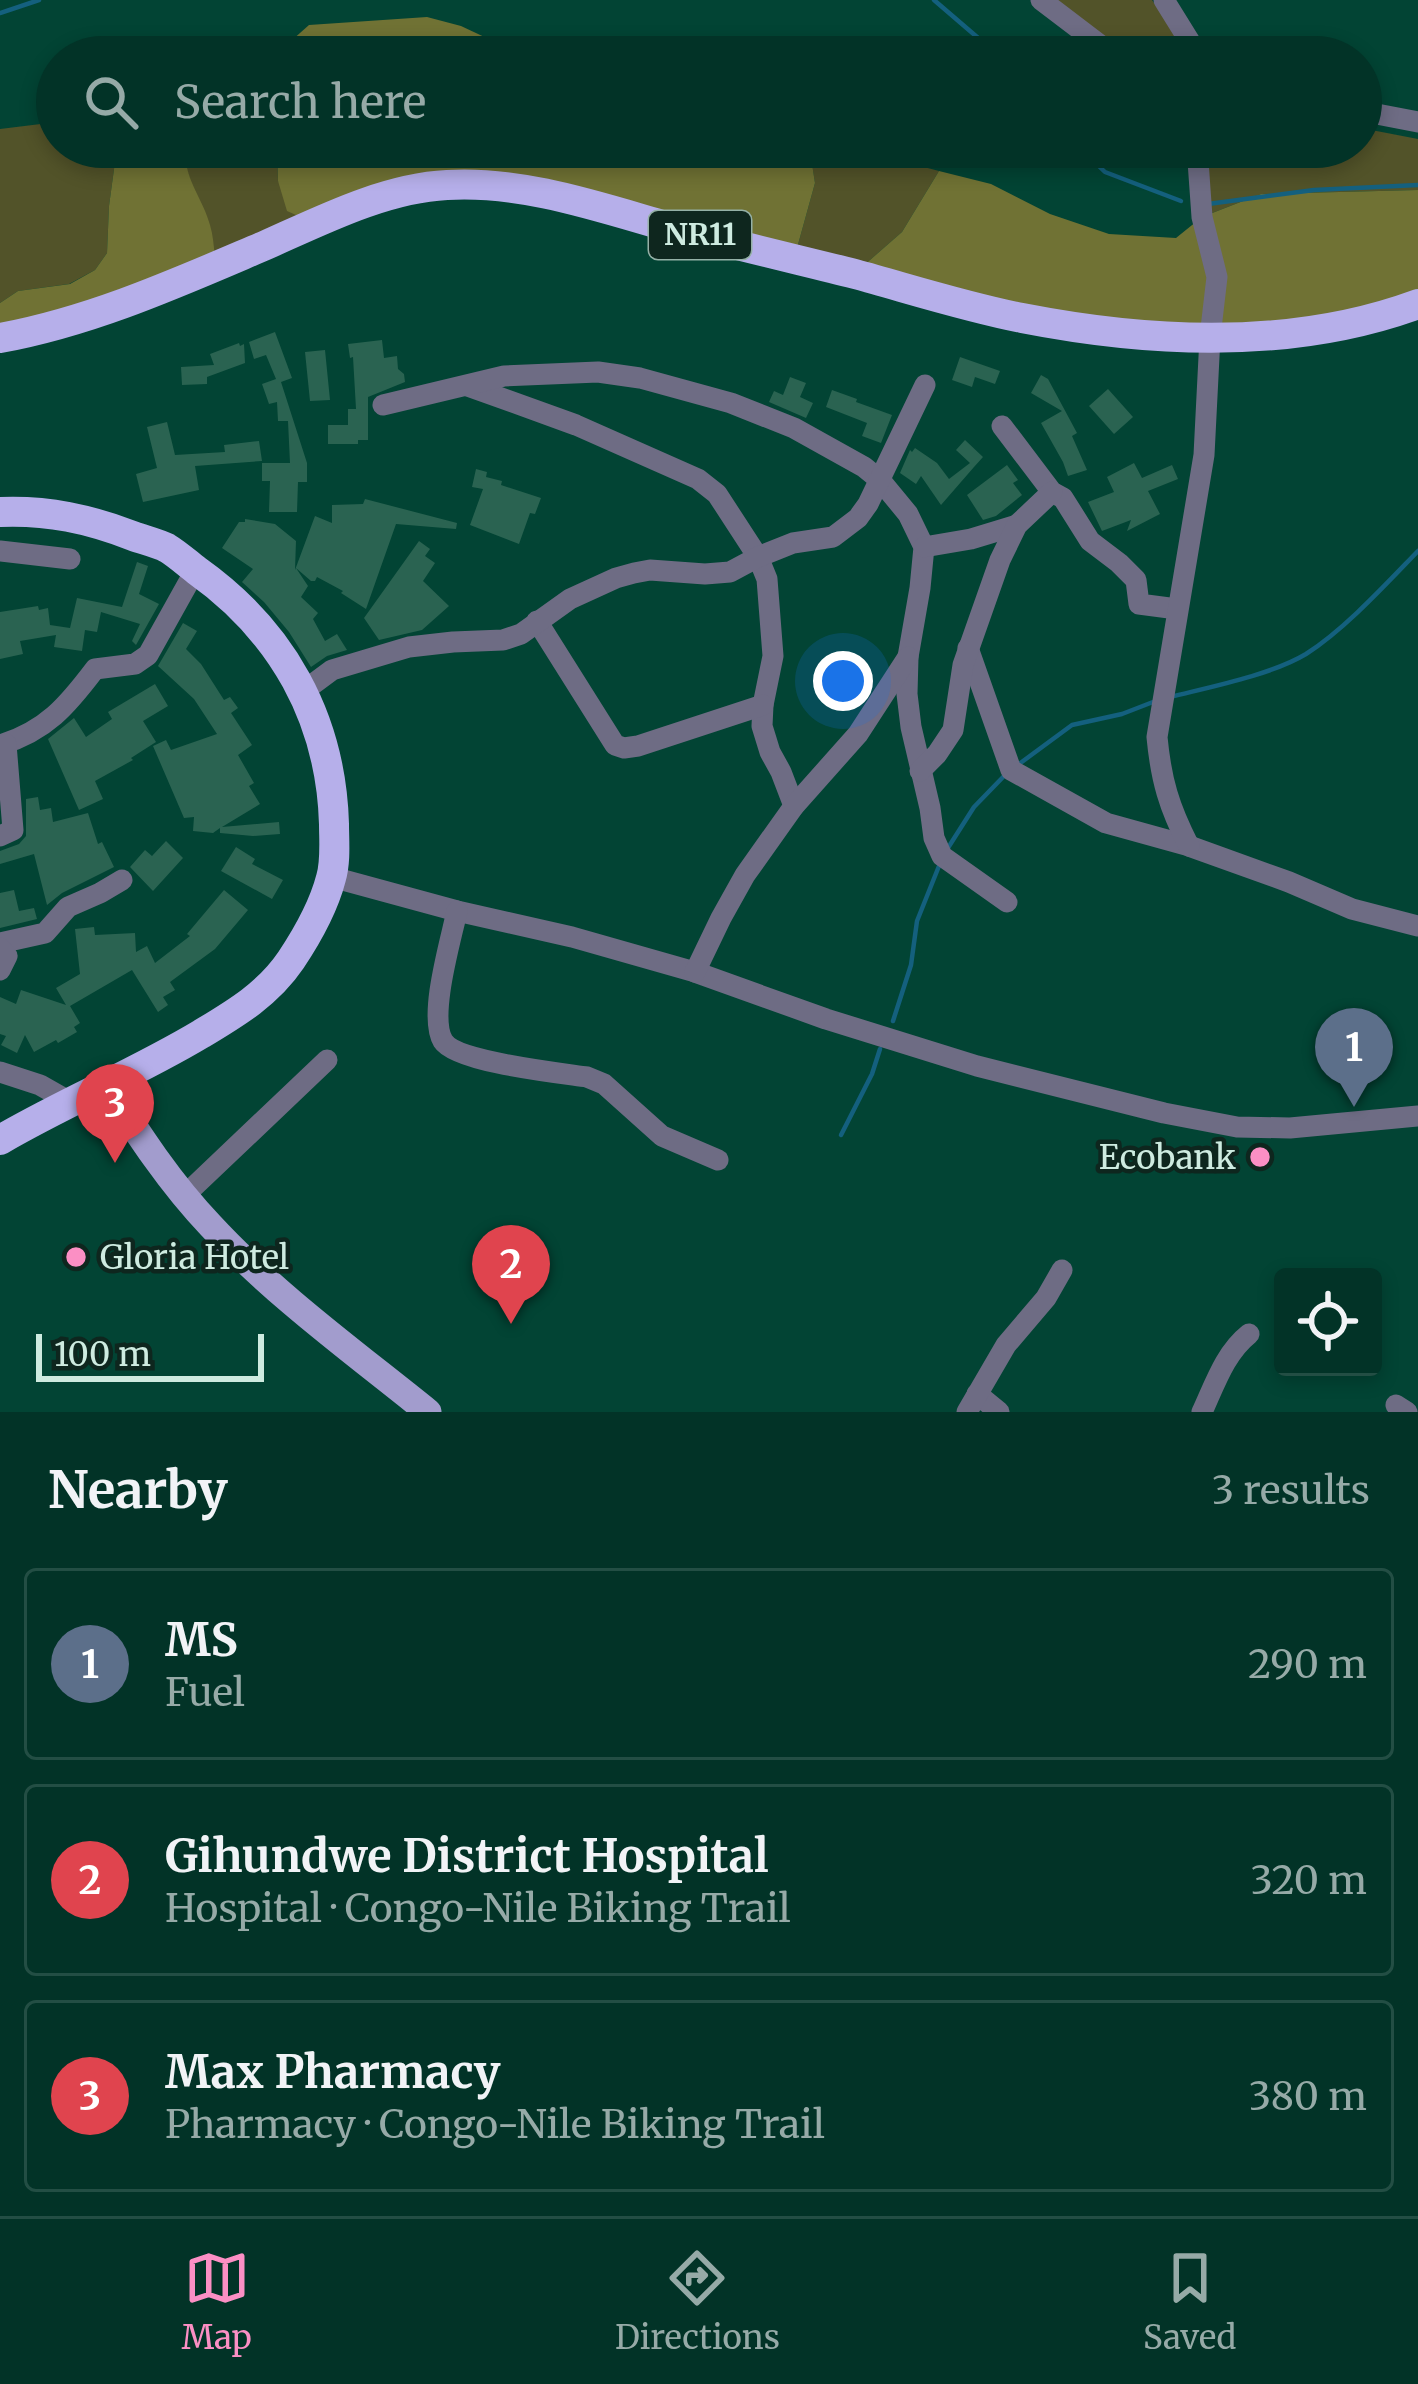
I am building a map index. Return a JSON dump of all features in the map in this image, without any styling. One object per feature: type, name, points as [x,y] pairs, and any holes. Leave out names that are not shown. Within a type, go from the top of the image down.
[{"type":"highway","name":"NR11","points":[[0,338],[50,328],[163,289],[385,197],[444,185],[490,186],[578,202],[1021,318],[1138,335],[1210,337],[1332,327],[1418,304]]},
{"type":"highway","points":[[0,512],[31,511],[93,520],[167,548],[256,622],[281,652],[318,730],[334,815],[332,877],[306,935],[265,992],[167,1054],[0,1140]]},
{"type":"main road","points":[[106,1085],[142,1140],[213,1229],[311,1318],[428,1412]]},
{"type":"street","points":[[1041,0],[1088,36]]},
{"type":"street","points":[[1164,0],[1187,36]]},
{"type":"street","points":[[1382,115],[1418,122]]},
{"type":"street","points":[[1189,846],[1160,776],[1156,737],[1204,455],[1217,277],[1202,217],[1198,168]]},
{"type":"street","points":[[383,405],[505,376],[598,372],[640,378],[731,403],[794,428],[864,467],[908,514],[924,547],[908,657],[910,727],[934,838],[942,856],[1007,902]]},
{"type":"street","points":[[301,693],[332,670],[409,647],[503,640],[521,634],[570,599],[616,578],[650,570],[730,572],[793,543],[833,537],[858,518],[925,385]]},
{"type":"street","points":[[467,386],[576,425],[698,479],[717,494],[758,556],[767,579],[773,656],[762,726],[794,806]]},
{"type":"street","points":[[1002,426],[1052,492],[1063,498],[1090,541],[1136,580],[1138,604],[1177,610]]},
{"type":"street","points":[[920,771],[952,730],[968,648],[1000,560],[1017,526],[1052,492]]},
{"type":"street","points":[[924,547],[1017,526]]},
{"type":"street","points":[[0,551],[70,559]]},
{"type":"street","points":[[0,836],[13,830],[3,745],[48,723],[95,669],[135,664],[148,655],[196,569]]},
{"type":"street","points":[[537,621],[615,746],[638,746],[763,705]]},
{"type":"street","points":[[968,648],[1011,770],[1106,823],[1189,846],[1352,909],[1418,926]]},
{"type":"street","points":[[695,972],[745,875],[794,806],[858,734],[908,657]]},
{"type":"street","points":[[332,877],[695,972],[977,1066],[1163,1113],[1237,1127],[1290,1129],[1418,1116]]},
{"type":"street","points":[[0,970],[7,956],[0,945],[45,933],[68,908],[122,880]]},
{"type":"street","points":[[457,911],[440,1000],[438,1024],[443,1042],[476,1058],[604,1084],[662,1136],[718,1160]]},
{"type":"street","points":[[184,1196],[327,1060]]},
{"type":"street","points":[[1,1070],[70,1102]]},
{"type":"street","points":[[999,1412],[972,1403],[1006,1345],[1046,1298],[1062,1270]]},
{"type":"street","points":[[1202,1412],[1223,1366],[1249,1334]]},
{"type":"shaded area","points":[[1041,0],[1152,0],[1177,36],[1088,36]]},
{"type":"shaded area","points":[[427,17],[482,36],[297,36],[309,25]]},
{"type":"shaded area","points":[[36,125],[36,168],[114,168],[107,253],[95,270],[69,284],[18,291],[0,303],[0,129]]},
{"type":"shaded area","points":[[1382,132],[1418,139],[1418,190],[1261,194],[1202,217],[1198,168],[1382,168]]},
{"type":"shaded area","points":[[114,168],[188,168],[207,215],[216,266],[0,338],[0,303],[18,291],[70,284],[95,270],[107,253]]},
{"type":"shaded area","points":[[186,168],[278,168],[278,181],[314,223],[216,266]]},
{"type":"shaded area","points":[[278,168],[813,168],[815,183],[794,259],[490,186],[314,223],[287,211]]},
{"type":"shaded area","points":[[813,168],[939,171],[902,232],[854,274],[794,259],[815,183]]},
{"type":"shaded area","points":[[939,171],[991,184],[1050,214],[1109,234],[1176,238],[1202,217],[1261,194],[1418,190],[1418,304],[1210,337],[854,274],[902,232]]},
{"type":"building","points":[[275,332],[292,378],[281,382],[307,463],[307,482],[298,482],[297,512],[269,512],[270,481],[262,481],[262,463],[290,463],[288,421],[278,421],[277,402],[269,404],[262,384],[276,379],[266,355],[254,359],[249,342]]},
{"type":"building","points":[[382,340],[384,358],[397,356],[405,382],[368,397],[368,440],[328,444],[328,425],[348,425],[348,409],[356,409],[348,344]]},
{"type":"building","points":[[244,344],[245,363],[207,377],[207,384],[182,385],[181,367],[214,365],[210,354]]},
{"type":"building","points":[[325,350],[330,400],[310,401],[305,352]]},
{"type":"building","points":[[960,357],[1000,371],[995,384],[975,377],[972,387],[952,380]]},
{"type":"building","points":[[1041,375],[1048,379],[1077,433],[1072,436],[1087,470],[1068,476],[1041,423],[1062,411],[1031,393]]},
{"type":"building","points":[[790,377],[806,383],[800,397],[813,403],[806,418],[769,402],[774,391],[783,395]]},
{"type":"building","points":[[1108,389],[1133,417],[1114,434],[1089,406]]},
{"type":"building","points":[[832,390],[892,415],[881,443],[862,436],[867,423],[826,407]]},
{"type":"building","points":[[167,422],[175,455],[225,452],[224,445],[259,441],[262,461],[195,466],[199,490],[143,502],[136,474],[157,468],[147,427]]},
{"type":"building","points":[[965,440],[983,457],[941,505],[921,476],[916,484],[900,473],[915,448],[937,463],[949,479],[970,463],[956,450]]},
{"type":"building","points":[[1134,463],[1142,478],[1172,465],[1178,479],[1148,491],[1160,514],[1127,531],[1131,520],[1102,531],[1088,502],[1114,492],[1107,477]]},
{"type":"building","points":[[1007,465],[1022,495],[996,516],[983,520],[967,495]]},
{"type":"building","points":[[476,469],[502,481],[501,485],[541,498],[519,544],[470,525],[483,489],[472,487]]},
{"type":"building","points":[[365,499],[457,523],[456,529],[396,524],[366,609],[343,591],[317,577],[311,581],[296,568],[308,586],[301,597],[318,613],[313,619],[325,641],[337,634],[347,650],[311,667],[289,632],[242,582],[253,569],[222,548],[245,519],[275,524],[296,541],[295,570],[315,516],[332,523],[332,505],[363,504]]},
{"type":"building","points":[[419,541],[430,549],[425,556],[435,563],[423,581],[449,606],[422,630],[379,640],[364,618]]},
{"type":"building","points":[[137,562],[148,566],[139,594],[159,604],[136,645],[132,641],[140,624],[101,612],[97,632],[85,630],[82,651],[54,647],[56,635],[20,641],[23,654],[0,659],[0,612],[48,608],[50,625],[70,628],[77,598],[122,607]]},
{"type":"building","points":[[183,623],[197,631],[186,649],[224,700],[230,697],[238,708],[231,713],[252,745],[238,755],[260,804],[222,827],[279,822],[280,834],[220,833],[220,828],[213,833],[193,831],[194,817],[184,818],[153,746],[166,740],[171,750],[217,734],[194,699],[158,666]]},
{"type":"building","points":[[155,684],[168,706],[143,721],[156,742],[95,781],[103,799],[79,810],[48,739],[74,718],[86,737],[112,719],[108,712]]},
{"type":"building","points":[[38,797],[40,810],[51,808],[53,822],[88,813],[98,844],[102,842],[114,867],[47,905],[34,854],[0,864],[0,851],[26,836],[26,799]]},
{"type":"building","points":[[166,841],[183,858],[153,891],[130,867],[145,850],[152,856]]},
{"type":"building","points":[[236,847],[255,859],[252,864],[283,880],[272,899],[221,871]]},
{"type":"building","points":[[14,890],[19,911],[34,908],[37,919],[0,928],[0,893]]},
{"type":"building","points":[[224,890],[248,910],[215,949],[170,982],[175,990],[163,997],[168,1005],[158,1012],[132,970],[70,1006],[80,1023],[74,1027],[77,1032],[58,1043],[34,1052],[25,1035],[17,1053],[1,1045],[6,1036],[0,1034],[0,997],[16,1004],[21,990],[66,1005],[56,988],[80,974],[75,929],[94,927],[95,935],[135,933],[136,952],[147,946],[155,963],[190,936],[187,934]]},
{"type":"waterway","points":[[0,13],[39,0]]},
{"type":"waterway","points":[[934,0],[976,36]]},
{"type":"waterway","points":[[1101,168],[1181,201]]},
{"type":"waterway","points":[[1208,204],[1314,190],[1418,185]]},
{"type":"waterway","points":[[1170,697],[1258,674],[1306,654],[1350,619],[1418,551]]},
{"type":"waterway","points":[[1019,764],[1072,725],[1153,702]]},
{"type":"waterway","points":[[946,851],[974,807],[1005,775]]},
{"type":"waterway","points":[[893,1021],[911,965],[917,921],[941,861]]},
{"type":"waterway","points":[[841,1135],[880,1049]]},
{"type":"place","name":"MS","points":[[1354,1107]]},
{"type":"place","name":"Ecobank","points":[[1260,1157]]},
{"type":"place","name":"Max Pharmacy","points":[[115,1163]]},
{"type":"place","name":"Gloria Hotel","points":[[76,1257]]},
{"type":"place","name":"Gihundwe District Hospital","points":[[511,1324]]}]
